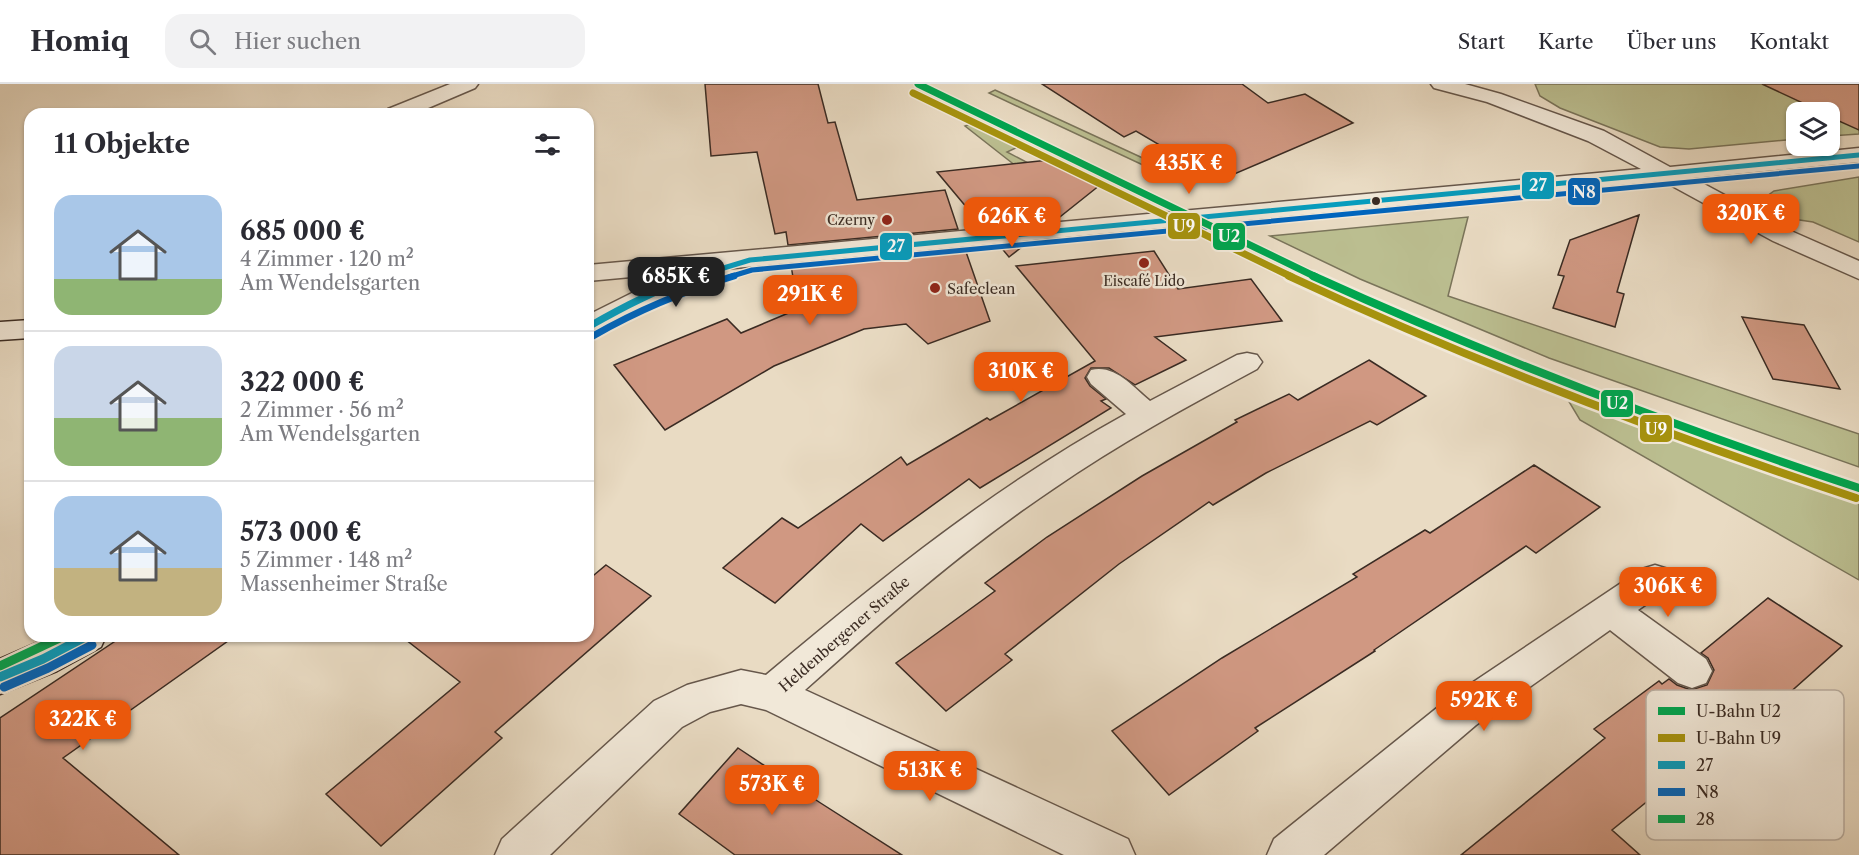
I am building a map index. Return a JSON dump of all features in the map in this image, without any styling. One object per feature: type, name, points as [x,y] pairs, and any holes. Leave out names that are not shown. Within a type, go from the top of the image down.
[{"type":"street","points":[[410,108],[468,84]]},
{"type":"street","points":[[1441,84],[1496,91],[1596,136],[1782,236],[1859,271]]},
{"type":"street","points":[[594,273],[750,260],[1859,154]]},
{"type":"street","points":[[594,324],[619,309],[675,284],[750,260]]},
{"type":"street","points":[[0,331],[24,329]]},
{"type":"street","name":"Heldenbergener Straße","points":[[518,855],[668,714],[701,697],[741,687],[773,694],[860,618],[942,551],[1068,462],[1147,415],[1247,362]]},
{"type":"street","points":[[1102,377],[1147,415]]},
{"type":"street","points":[[1290,855],[1462,712],[1655,579]]},
{"type":"street","points":[[1610,610],[1692,671]]},
{"type":"street","points":[[0,677],[76,642]]},
{"type":"street","points":[[773,694],[1112,855]]},
{"type":"green space","points":[[1535,84],[1859,84],[1859,134],[1840,135],[1840,102],[1786,102],[1786,140],[1689,149],[1660,147],[1560,108],[1540,96]]},
{"type":"green space","points":[[995,90],[1184,177],[1160,173],[989,93]]},
{"type":"green space","points":[[973,123],[1020,146],[1007,152],[1049,174],[1035,181],[965,126]]},
{"type":"green space","points":[[1859,177],[1859,242],[1813,222],[1786,218],[1774,212],[1768,202],[1767,196],[1774,191]]},
{"type":"green space","points":[[1468,217],[1448,296],[1859,434],[1859,467],[1549,358],[1360,279],[1270,236]]},
{"type":"green space","points":[[1562,390],[1694,440],[1859,497],[1859,580],[1580,420]]},
{"type":"building","points":[[705,84],[818,84],[828,123],[835,122],[857,200],[945,190],[958,229],[788,245],[786,232],[775,234],[757,152],[711,156]]},
{"type":"building","points":[[1042,84],[1242,84],[1268,103],[1305,94],[1353,123],[1232,175],[1185,147],[1173,153],[1136,131],[1124,137]]},
{"type":"building","points":[[1762,84],[1859,84],[1859,130],[1840,121],[1840,102],[1801,102]]},
{"type":"building","points":[[1049,160],[1100,185],[1056,220],[983,227],[937,172]]},
{"type":"building","points":[[1639,215],[1617,292],[1624,294],[1615,327],[1553,308],[1564,276],[1558,275],[1570,240]]},
{"type":"building","points":[[1027,243],[1009,257],[999,245]]},
{"type":"building","points":[[965,249],[990,321],[928,344],[906,324],[864,329],[774,366],[665,430],[614,365],[727,319],[741,333],[798,309],[791,265]]},
{"type":"building","points":[[1154,251],[1178,289],[1251,279],[1282,321],[1155,337],[1186,360],[1135,385],[1109,368],[1091,368],[1085,378],[1090,386],[1106,399],[1101,401],[1111,408],[980,488],[969,479],[883,541],[861,524],[775,603],[723,568],[782,518],[798,528],[901,457],[907,465],[987,418],[990,420],[1095,361],[1016,266]]},
{"type":"building","points":[[1742,317],[1804,325],[1840,389],[1773,379]]},
{"type":"building","points":[[1369,360],[1426,396],[1377,425],[1370,421],[1266,473],[1213,505],[1209,502],[1119,564],[1005,654],[1012,660],[946,711],[896,663],[995,591],[985,583],[1047,537],[1142,476],[1237,422],[1235,420],[1289,394],[1298,400]]},
{"type":"building","points":[[1534,465],[1600,507],[1536,553],[1526,546],[1375,651],[1255,728],[1258,731],[1169,795],[1112,731],[1222,658],[1357,577],[1353,574],[1425,530],[1430,533]]},
{"type":"building","points":[[606,565],[651,596],[495,732],[502,738],[381,846],[326,794],[460,682],[409,642],[594,642],[594,575]]},
{"type":"building","points":[[1768,598],[1842,646],[1793,690],[1691,690],[1707,685],[1714,670],[1708,658],[1701,653]]},
{"type":"building","points":[[114,642],[227,642],[63,758],[179,855],[0,855],[0,718]]},
{"type":"building","points":[[1669,679],[1691,690],[1647,690],[1659,681],[1662,684]]},
{"type":"building","points":[[1646,691],[1646,802],[1612,830],[1640,855],[1461,855],[1605,738],[1594,729]]},
{"type":"building","points":[[738,748],[902,855],[735,855],[679,814]]},
{"type":"metro line","name":"U2","points":[[918,84],[1233,239],[1425,326],[1640,412],[1859,488]]},
{"type":"metro line","name":"U9","points":[[913,93],[1229,248],[1421,335],[1637,422],[1856,498]]},
{"type":"transit line","name":"27","points":[[594,324],[675,283],[750,260],[1859,155]]},
{"type":"transit line","name":"N8","points":[[594,335],[624,318],[679,293],[752,270],[1859,166]]},
{"type":"transit line","name":"28","points":[[0,666],[51,642]]},
{"type":"transit line","name":"27","points":[[0,677],[76,642]]},
{"type":"transit line","name":"N8","points":[[4,687],[48,668],[92,645]]},
{"type":"place","name":"Czerny","points":[[887,220]]},
{"type":"place","name":"Eiscafé Lido","points":[[1144,263]]},
{"type":"place","name":"Safeclean","points":[[935,288]]}]
